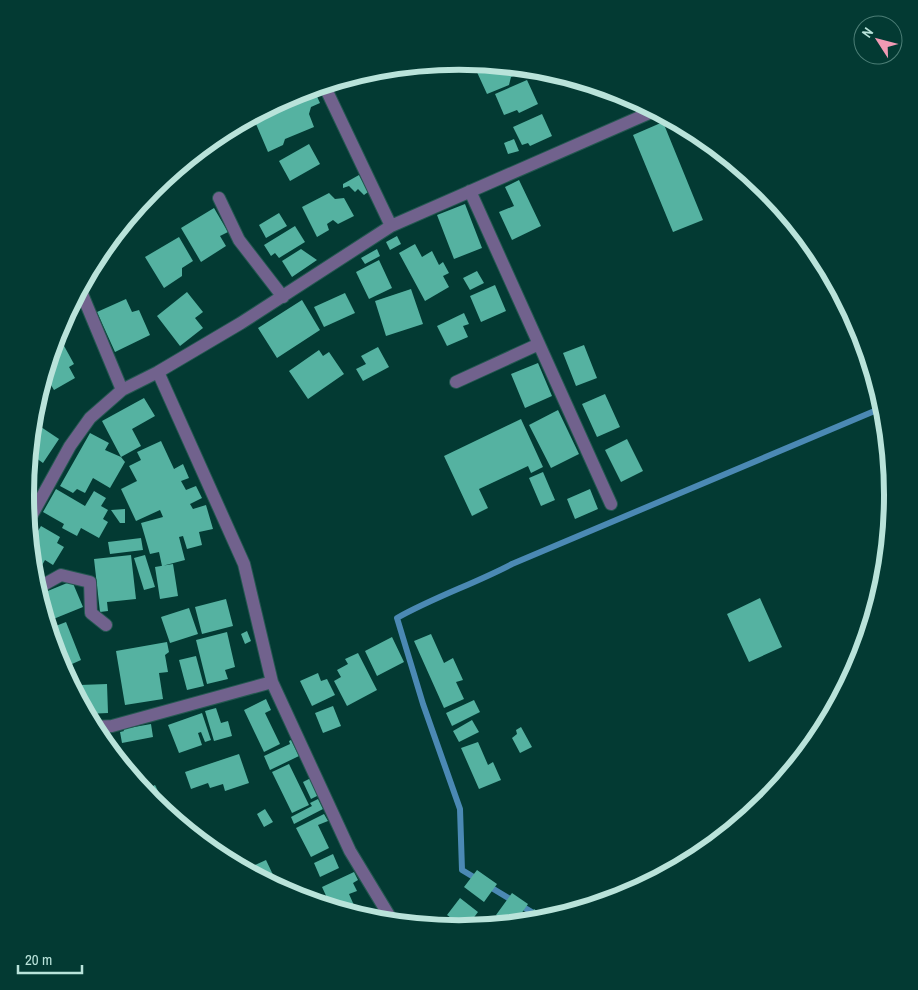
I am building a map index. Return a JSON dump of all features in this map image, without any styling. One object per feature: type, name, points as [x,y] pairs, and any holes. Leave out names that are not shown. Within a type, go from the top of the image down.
[{"type":"street","points":[[327,91],[391,226]]},
{"type":"street","points":[[35,510],[75,439],[90,418],[122,390],[158,372],[241,323],[391,226],[647,114]]},
{"type":"street","points":[[470,192],[611,504]]},
{"type":"street","points":[[219,198],[239,240],[283,297]]},
{"type":"street","points":[[83,297],[122,390]]},
{"type":"street","points":[[456,382],[539,344]]},
{"type":"street","points":[[158,372],[244,564],[272,682],[350,850],[388,914]]},
{"type":"street","points":[[44,585],[61,576],[90,582],[91,613],[106,625]]},
{"type":"street","points":[[102,727],[112,726],[272,682]]},
{"type":"building","points":[[476,71],[517,73],[517,75],[511,77],[509,85],[487,94]]},
{"type":"building","points":[[527,80],[538,104],[519,113],[517,110],[504,115],[495,94]]},
{"type":"building","points":[[316,94],[320,103],[311,107],[309,114],[314,127],[285,139],[283,145],[268,152],[255,122]]},
{"type":"building","points":[[542,114],[552,136],[530,146],[528,143],[522,145],[513,127]]},
{"type":"building","points":[[663,122],[703,220],[673,232],[633,135]]},
{"type":"building","points":[[514,139],[519,151],[508,154],[504,143]]},
{"type":"building","points":[[309,144],[320,164],[290,181],[279,161]]},
{"type":"building","points":[[359,175],[368,192],[364,195],[358,189],[355,192],[349,186],[343,188],[343,184]]},
{"type":"building","points":[[519,180],[541,226],[512,240],[499,212],[514,206],[505,187]]},
{"type":"building","points":[[329,193],[335,199],[344,198],[354,216],[338,224],[333,220],[327,224],[329,230],[317,237],[302,207]]},
{"type":"building","points":[[465,204],[482,248],[454,259],[437,215]]},
{"type":"building","points":[[214,208],[228,232],[220,236],[226,246],[201,262],[181,228]]},
{"type":"building","points":[[279,213],[287,226],[266,238],[259,225]]},
{"type":"building","points":[[295,226],[305,242],[279,258],[275,253],[271,256],[264,245]]},
{"type":"building","points":[[397,236],[401,244],[390,250],[386,242]]},
{"type":"building","points":[[179,237],[193,261],[182,268],[182,276],[164,288],[145,257]]},
{"type":"building","points":[[415,244],[422,257],[432,251],[439,265],[443,262],[449,273],[443,276],[449,287],[425,301],[399,253]]},
{"type":"building","points":[[301,249],[317,260],[292,277],[282,261]]},
{"type":"building","points":[[377,249],[380,256],[365,264],[361,258]]},
{"type":"building","points":[[379,260],[392,288],[369,299],[356,272]]},
{"type":"building","points":[[477,271],[484,283],[470,290],[463,278]]},
{"type":"building","points":[[495,285],[506,311],[481,322],[470,296]]},
{"type":"building","points":[[411,289],[423,324],[386,336],[375,301]]},
{"type":"building","points":[[187,292],[203,312],[195,318],[203,328],[180,346],[157,316]]},
{"type":"building","points":[[345,293],[355,313],[324,327],[314,307]]},
{"type":"building","points":[[126,299],[132,312],[139,310],[150,335],[115,352],[97,312]]},
{"type":"building","points":[[302,300],[320,330],[277,358],[258,328]]},
{"type":"building","points":[[464,313],[469,324],[463,326],[468,337],[447,346],[437,326]]},
{"type":"building","points":[[62,342],[74,364],[69,367],[75,378],[54,390],[49,382]]},
{"type":"building","points":[[584,345],[597,378],[576,386],[563,353]]},
{"type":"building","points":[[378,347],[389,367],[363,381],[356,369],[366,364],[361,356]]},
{"type":"building","points":[[319,350],[323,356],[329,352],[344,374],[308,399],[289,371]]},
{"type":"building","points":[[538,363],[552,396],[525,408],[511,374]]},
{"type":"building","points":[[605,394],[620,427],[597,437],[582,404]]},
{"type":"building","points":[[144,398],[155,416],[132,429],[141,446],[121,457],[102,421]]},
{"type":"building","points":[[558,410],[579,454],[551,468],[529,425]]},
{"type":"building","points":[[521,419],[543,467],[531,473],[528,466],[479,489],[488,508],[472,516],[444,456]]},
{"type":"building","points":[[39,426],[59,439],[43,463],[36,458]]},
{"type":"building","points":[[90,433],[109,443],[105,450],[121,457],[125,462],[110,488],[93,478],[85,493],[77,489],[73,493],[60,486]]},
{"type":"building","points":[[627,439],[643,471],[621,482],[605,450]]},
{"type":"building","points":[[161,441],[174,469],[183,464],[189,478],[181,481],[186,490],[196,486],[202,498],[190,504],[193,509],[206,505],[213,529],[199,532],[202,545],[187,549],[183,536],[179,537],[185,560],[162,566],[159,552],[150,554],[141,523],[163,517],[160,510],[136,521],[121,489],[137,481],[129,466],[141,460],[137,452]]},
{"type":"building","points":[[543,472],[555,500],[541,506],[529,478]]},
{"type":"building","points":[[56,489],[85,506],[94,491],[106,498],[101,506],[108,510],[103,519],[108,522],[99,538],[81,528],[77,536],[62,528],[64,524],[43,512]]},
{"type":"building","points":[[590,489],[598,509],[575,519],[567,499]]},
{"type":"building","points":[[125,509],[125,523],[120,523],[111,510]]},
{"type":"building","points":[[41,526],[60,537],[57,543],[64,547],[53,565],[45,560],[40,568],[36,534]]},
{"type":"building","points":[[141,538],[143,550],[110,554],[108,542]]},
{"type":"building","points":[[131,555],[136,599],[107,602],[108,611],[100,612],[94,559]]},
{"type":"building","points":[[145,555],[155,587],[144,590],[134,558]]},
{"type":"building","points":[[173,564],[178,596],[160,599],[155,567]]},
{"type":"building","points":[[72,581],[83,607],[52,619],[45,592]]},
{"type":"building","points":[[760,598],[782,647],[749,662],[727,614]]},
{"type":"building","points":[[226,599],[233,626],[202,634],[195,607]]},
{"type":"building","points":[[189,608],[198,634],[170,643],[161,617]]},
{"type":"building","points":[[66,622],[81,660],[72,664],[80,685],[107,684],[108,713],[94,714],[66,658],[54,627]]},
{"type":"building","points":[[247,631],[251,641],[245,644],[241,634]]},
{"type":"building","points":[[227,632],[235,667],[225,670],[228,679],[207,684],[196,640]]},
{"type":"building","points":[[431,634],[444,663],[453,658],[463,680],[456,682],[464,699],[444,708],[414,641]]},
{"type":"building","points":[[392,637],[404,662],[377,676],[365,651]]},
{"type":"building","points":[[167,642],[169,652],[165,655],[168,672],[159,673],[163,699],[125,705],[116,651]]},
{"type":"building","points":[[358,653],[377,690],[347,706],[334,681],[341,677],[337,670],[348,664],[345,659]]},
{"type":"building","points":[[196,656],[204,686],[187,690],[179,660]]},
{"type":"building","points":[[318,673],[321,681],[327,679],[335,695],[312,706],[300,681]]},
{"type":"building","points":[[266,699],[271,710],[265,713],[280,744],[264,752],[244,710]]},
{"type":"building","points":[[474,700],[480,712],[452,726],[446,713]]},
{"type":"building","points":[[333,706],[341,726],[323,733],[315,713]]},
{"type":"building","points":[[216,708],[221,723],[228,721],[232,736],[214,741],[205,711]]},
{"type":"building","points":[[202,713],[211,740],[205,742],[201,732],[198,733],[202,745],[179,753],[168,725]]},
{"type":"building","points":[[472,720],[479,732],[459,742],[453,731]]},
{"type":"building","points":[[151,724],[153,737],[122,743],[120,732],[124,731],[123,729]]},
{"type":"building","points":[[521,727],[532,747],[520,753],[512,738],[517,734],[516,730]]},
{"type":"building","points":[[291,740],[299,756],[270,770],[264,756],[290,744],[289,741]]},
{"type":"building","points":[[478,742],[488,765],[493,762],[501,780],[479,789],[461,748]]},
{"type":"building","points":[[239,754],[249,783],[225,791],[223,784],[210,788],[208,783],[191,789],[185,772]]},
{"type":"building","points":[[289,764],[309,805],[292,813],[272,772]]},
{"type":"building","points":[[311,778],[319,795],[311,799],[303,782]]},
{"type":"building","points":[[155,785],[163,800],[158,796],[150,787]]},
{"type":"building","points":[[318,799],[323,809],[294,824],[291,817],[312,806],[310,803]]},
{"type":"building","points":[[265,809],[273,822],[264,827],[257,814]]},
{"type":"building","points":[[324,814],[328,821],[318,825],[329,848],[311,857],[296,828]]},
{"type":"building","points":[[333,854],[339,868],[320,877],[314,863]]},
{"type":"building","points":[[266,860],[274,878],[271,876],[252,866]]},
{"type":"building","points":[[477,870],[497,884],[484,902],[464,887]]},
{"type":"building","points":[[354,872],[358,880],[353,883],[357,891],[349,894],[355,907],[334,901],[332,898],[328,900],[322,887]]},
{"type":"building","points":[[512,893],[528,904],[519,916],[500,918],[496,915]]},
{"type":"building","points":[[460,898],[478,912],[472,920],[454,920],[447,915]]},
{"type":"building","points":[[534,909],[539,913],[531,914]]},
{"type":"waterway","points":[[534,913],[462,870],[460,809],[423,704],[397,618],[512,564],[876,411]]}]
